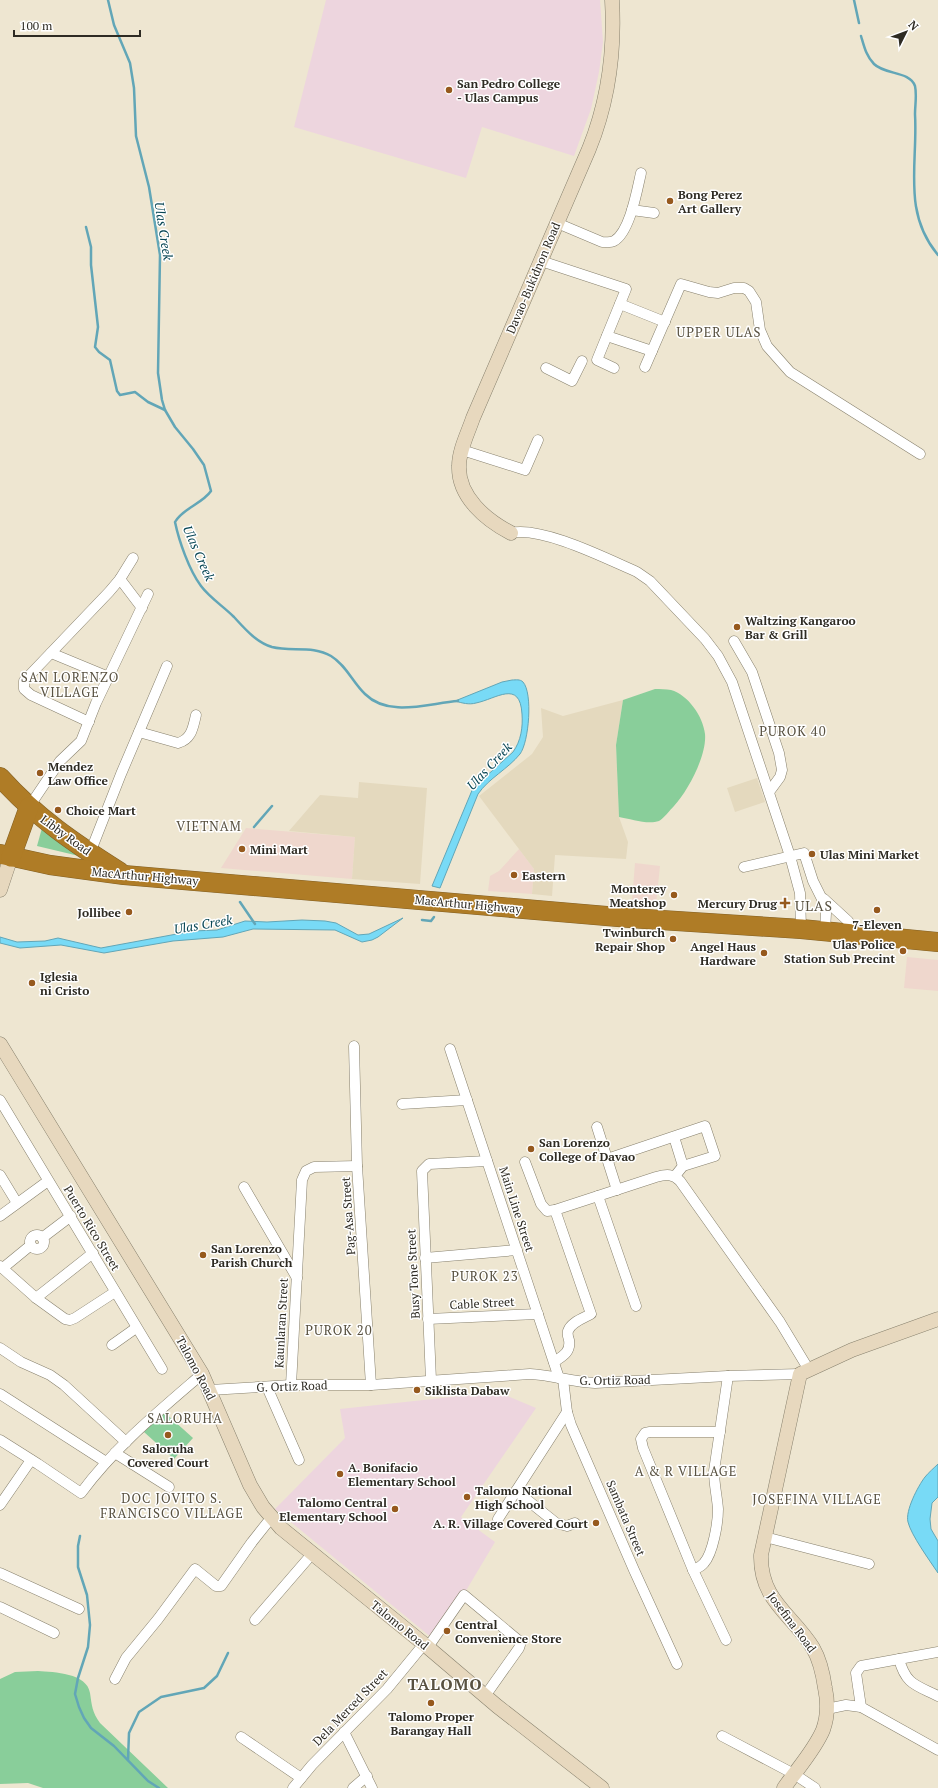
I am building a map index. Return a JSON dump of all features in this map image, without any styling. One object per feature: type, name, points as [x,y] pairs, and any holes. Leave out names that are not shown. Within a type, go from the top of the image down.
[{"type":"highway","name":"Libby Road","points":[[0,777],[29,807],[61,834],[124,875]]},
{"type":"highway","name":"Libby Road","points":[[5,855],[29,807]]},
{"type":"highway","name":"MacArthur Highway","points":[[5,855],[76,869],[124,875],[585,914],[801,929],[938,942]]},
{"type":"street","name":"Davao-Bukidnon Road","points":[[511,534],[487,518],[467,495],[461,481],[459,465],[462,450],[474,418],[594,137],[604,106],[610,66],[612,0]]},
{"type":"street","points":[[557,223],[593,239],[609,243],[615,240],[621,234],[632,210],[641,173]]},
{"type":"street","points":[[632,210],[654,213]]},
{"type":"street","points":[[540,261],[626,289],[597,360],[614,368]]},
{"type":"street","points":[[645,367],[681,284],[709,292],[744,288],[749,291],[756,302],[760,330],[766,346],[790,372],[920,454]]},
{"type":"street","points":[[620,304],[665,322]]},
{"type":"street","points":[[607,336],[652,350]]},
{"type":"street","points":[[546,368],[572,381],[582,361]]},
{"type":"street","points":[[462,450],[525,470],[538,440]]},
{"type":"street","points":[[511,534],[524,531],[548,536],[637,572],[650,581],[718,656],[732,682],[790,856],[800,893],[801,929]]},
{"type":"street","points":[[89,722],[31,695],[22,685],[26,677],[51,653],[120,579],[133,558]]},
{"type":"street","points":[[120,579],[142,608]]},
{"type":"street","points":[[29,807],[60,761],[81,741],[148,594]]},
{"type":"street","points":[[734,641],[752,672],[779,753],[782,770],[780,777],[769,792]]},
{"type":"street","points":[[51,653],[109,677]]},
{"type":"street","points":[[90,853],[167,666]]},
{"type":"street","points":[[140,732],[178,742],[184,741],[192,731],[196,715]]},
{"type":"street","points":[[744,867],[804,853],[813,881],[825,907],[825,931]]},
{"type":"street","points":[[0,890],[5,855]]},
{"type":"street","points":[[821,896],[851,924],[858,934]]},
{"type":"street","name":"Talomo Road","points":[[0,1044],[202,1374],[255,1496],[271,1518],[312,1554],[529,1732],[602,1788]]},
{"type":"street","name":"Pag-Asa Street","points":[[354,1046],[357,1166],[371,1385]]},
{"type":"street","name":"Main Line Street","points":[[450,1049],[554,1362],[561,1378]]},
{"type":"street","name":"Puerto Rico Street","points":[[0,1100],[162,1369]]},
{"type":"street","points":[[402,1104],[467,1100]]},
{"type":"street","points":[[607,1159],[705,1126],[715,1156],[683,1166],[675,1176]]},
{"type":"street","points":[[597,1127],[617,1190]]},
{"type":"street","points":[[674,1137],[683,1166]]},
{"type":"street","name":"Busy Tone Street","points":[[431,1380],[421,1174],[424,1168],[429,1164],[487,1160]]},
{"type":"street","points":[[525,1162],[542,1207],[547,1211],[556,1210],[663,1175],[675,1176],[780,1322],[804,1372]]},
{"type":"street","name":"Kaunlaran Street","points":[[291,1385],[303,1175],[309,1169],[314,1168],[357,1166]]},
{"type":"street","points":[[0,1175],[17,1203]]},
{"type":"street","points":[[0,1216],[48,1181]]},
{"type":"street","points":[[244,1187],[297,1278]]},
{"type":"street","points":[[598,1196],[636,1306]]},
{"type":"street","points":[[554,1362],[567,1353],[569,1348],[568,1336],[571,1327],[578,1321],[591,1314],[556,1210]]},
{"type":"street","points":[[71,1216],[42,1238],[36,1235],[32,1237],[30,1241],[31,1245],[1,1267],[36,1298],[65,1319],[70,1320],[75,1318],[115,1292]]},
{"type":"street","points":[[425,1258],[517,1250]]},
{"type":"street","points":[[36,1298],[93,1253]]},
{"type":"street","name":"Cable Street","points":[[428,1319],[538,1314]]},
{"type":"street","name":"G. Ortiz Road","points":[[210,1390],[291,1385],[371,1385],[530,1374],[578,1382],[595,1383],[804,1372],[852,1350],[938,1319]]},
{"type":"street","points":[[112,1345],[136,1328]]},
{"type":"street","points":[[0,1348],[20,1362],[50,1376],[64,1385],[126,1442]]},
{"type":"street","name":"Josefina Road","points":[[784,1788],[822,1730],[826,1721],[827,1708],[823,1674],[817,1655],[807,1640],[774,1601],[763,1579],[761,1555],[804,1372]]},
{"type":"street","points":[[0,1440],[81,1493],[106,1462],[126,1442],[202,1374]]},
{"type":"street","points":[[693,1570],[704,1564],[716,1530],[718,1508],[714,1484],[714,1471],[728,1376]]},
{"type":"street","name":"Sambata Street","points":[[561,1378],[567,1412],[634,1570],[677,1664]]},
{"type":"street","points":[[267,1387],[299,1460]]},
{"type":"street","points":[[0,1394],[106,1462]]},
{"type":"street","points":[[498,1519],[567,1412]]},
{"type":"street","points":[[720,1432],[650,1432],[645,1434],[641,1439],[643,1448],[693,1570],[726,1640]]},
{"type":"street","points":[[115,1453],[170,1487]]},
{"type":"street","points":[[0,1506],[31,1460]]},
{"type":"street","points":[[516,1491],[556,1523],[567,1526],[575,1523]]},
{"type":"street","points":[[115,1679],[126,1658],[158,1620],[195,1569],[216,1586],[221,1586],[271,1518]]},
{"type":"street","points":[[765,1537],[869,1564]]},
{"type":"street","points":[[255,1620],[312,1554]]},
{"type":"street","points":[[0,1573],[79,1610]]},
{"type":"street","name":"Dela Merced Street","points":[[293,1788],[312,1765],[387,1689],[426,1646],[464,1595],[518,1640],[520,1646],[485,1696]]},
{"type":"street","points":[[0,1607],[54,1633]]},
{"type":"street","points":[[861,1707],[856,1679],[858,1669],[865,1665],[938,1652]]},
{"type":"street","points":[[899,1659],[903,1672],[908,1679],[938,1696]]},
{"type":"street","points":[[827,1708],[846,1705],[861,1707],[938,1750]]},
{"type":"street","points":[[344,1732],[372,1788]]},
{"type":"street","points":[[722,1736],[794,1774],[814,1788]]},
{"type":"street","points":[[241,1737],[301,1778]]},
{"type":"street","points":[[353,1788],[367,1776]]},
{"type":"shaded area","name":"San Pedro College - Ulas Campus","points":[[326,0],[600,0],[603,42],[599,72],[591,109],[574,156],[482,127],[466,178],[294,127]]},
{"type":"shaded area","points":[[623,700],[616,745],[619,817],[628,842],[626,859],[555,855],[552,896],[532,894],[534,869],[479,796],[532,754],[543,737],[541,708],[563,716]]},
{"type":"shaded area","points":[[757,778],[765,802],[735,812],[727,788]]},
{"type":"shaded area","points":[[359,782],[427,788],[420,884],[352,879],[355,837],[289,831],[320,795],[358,798]]},
{"type":"shaded area","points":[[246,828],[355,837],[352,879],[221,868]]},
{"type":"shaded area","points":[[519,849],[534,869],[532,894],[488,891],[490,876],[499,871]]},
{"type":"shaded area","points":[[635,863],[660,866],[656,904],[632,901]]},
{"type":"shaded area","points":[[907,957],[938,960],[938,991],[904,988]]},
{"type":"shaded area","points":[[498,1392],[536,1408],[461,1517],[495,1542],[464,1594],[432,1638],[275,1509],[345,1438],[340,1409]]},
{"type":"green space","points":[[655,689],[671,690],[689,701],[698,713],[704,727],[705,743],[696,772],[685,791],[663,818],[659,821],[650,822],[619,817],[616,745],[623,700]]},
{"type":"green space","points":[[42,828],[79,856],[37,846]]},
{"type":"green space","name":"Saloruha Covered Court","points":[[163,1411],[193,1438],[174,1459],[144,1432]]},
{"type":"green space","points":[[38,1671],[61,1673],[83,1681],[88,1686],[94,1712],[100,1723],[168,1788],[43,1788],[28,1783],[0,1784],[0,1679],[15,1672]]},
{"type":"water","points":[[519,680],[523,682],[528,696],[528,729],[523,748],[520,754],[482,788],[478,794],[440,888],[432,886],[473,788],[513,752],[520,739],[522,729],[520,703],[517,697],[512,694],[499,695],[473,704],[455,701],[502,682]]},
{"type":"water","points":[[403,918],[378,937],[362,942],[335,930],[253,929],[223,937],[173,941],[104,953],[61,945],[20,948],[0,943],[0,937],[17,942],[45,941],[58,938],[101,948],[193,931],[217,930],[245,921],[325,921],[336,923],[358,935],[369,934]]},
{"type":"water","points":[[938,1464],[938,1497],[932,1503],[930,1519],[931,1529],[938,1541],[938,1573],[913,1534],[908,1522],[908,1512],[922,1481]]},
{"type":"waterway","name":"Ulas Creek","points":[[108,0],[114,25],[130,63],[134,88],[136,136],[149,187],[160,255],[158,373],[162,400],[165,410],[175,427],[204,465],[211,491],[203,499],[178,517],[175,522],[179,538],[192,572],[201,586],[212,598],[261,642],[272,647],[317,651],[331,656],[341,664],[361,690],[375,701],[386,706],[397,707],[422,706],[458,701]]},
{"type":"waterway","points":[[854,0],[859,23]]},
{"type":"waterway","points":[[861,36],[867,54],[874,64],[884,70],[903,75],[912,81],[915,86],[914,187],[916,205],[920,222],[927,239],[938,255]]},
{"type":"waterway","points":[[86,227],[91,247],[91,265],[98,327],[95,347],[110,360],[117,391],[120,395],[135,392],[148,402],[165,410]]},
{"type":"waterway","points":[[254,827],[272,806]]},
{"type":"waterway","points":[[240,902],[255,924]]},
{"type":"waterway","name":"Ulas Creek","points":[[422,920],[431,921],[434,917]]},
{"type":"waterway","points":[[80,1536],[78,1546],[78,1567],[87,1595],[90,1625],[88,1647],[78,1678],[75,1694],[79,1707],[91,1728],[114,1746],[148,1781],[159,1788]]},
{"type":"waterway","points":[[128,1760],[129,1733],[139,1712],[161,1697],[204,1688],[217,1676],[228,1653]]},
{"type":"place","name":"San Pedro College - Ulas Campus","points":[[449,90]]},
{"type":"place","name":"Bong Perez Art Gallery","points":[[670,201]]},
{"type":"place","name":"Waltzing Kangaroo Bar & Grill","points":[[737,627]]},
{"type":"place","name":"Mendez Law Office","points":[[40,773]]},
{"type":"place","name":"Choice Mart","points":[[58,810]]},
{"type":"place","name":"Mini Mart","points":[[242,849]]},
{"type":"place","name":"Ulas Mini Market","points":[[812,854]]},
{"type":"place","name":"Eastern","points":[[514,875]]},
{"type":"place","name":"Monterey Meatshop","points":[[674,895]]},
{"type":"place","name":"Mercury Drug","points":[[785,903]]},
{"type":"place","name":"7-Eleven","points":[[877,910]]},
{"type":"place","name":"Jollibee","points":[[129,912]]},
{"type":"place","name":"Twinburch Repair Shop","points":[[673,939]]},
{"type":"place","name":"Ulas Police Station Sub Precint","points":[[903,951]]},
{"type":"place","name":"Angel Haus Hardware","points":[[764,953]]},
{"type":"place","name":"Iglesia ni Cristo","points":[[32,983]]},
{"type":"place","name":"San Lorenzo College of Davao","points":[[531,1149]]},
{"type":"place","name":"San Lorenzo Parish Church","points":[[203,1255]]},
{"type":"place","name":"Siklista Dabaw","points":[[417,1390]]},
{"type":"place","name":"Saloruha Covered Court","points":[[168,1435]]},
{"type":"place","name":"A. Bonifacio Elementary School","points":[[340,1474]]},
{"type":"place","name":"Talomo National High School","points":[[467,1497]]},
{"type":"place","name":"Talomo Central Elementary School","points":[[395,1509]]},
{"type":"place","name":"A. R. Village Covered Court","points":[[596,1523]]},
{"type":"place","name":"Central Convenience Store","points":[[447,1631]]},
{"type":"place","name":"Talomo Proper Barangay Hall","points":[[431,1703]]},
{"type":"district","name":"UPPER ULAS","points":[[719,332]]},
{"type":"district","name":"SAN LORENZO VILLAGE","points":[[70,684]]},
{"type":"district","name":"PUROK 40","points":[[793,731]]},
{"type":"district","name":"VIETNAM","points":[[209,826]]},
{"type":"district","name":"ULAS","points":[[814,905]]},
{"type":"district","name":"PUROK 23","points":[[485,1276]]},
{"type":"district","name":"PUROK 20","points":[[339,1330]]},
{"type":"district","name":"SALORUHA","points":[[185,1418]]},
{"type":"district","name":"A & R VILLAGE","points":[[686,1471]]},
{"type":"district","name":"JOSEFINA VILLAGE","points":[[817,1499]]},
{"type":"district","name":"DOC JOVITO S. FRANCISCO VILLAGE","points":[[172,1506]]},
{"type":"district","name":"TALOMO","points":[[445,1684]]}]
